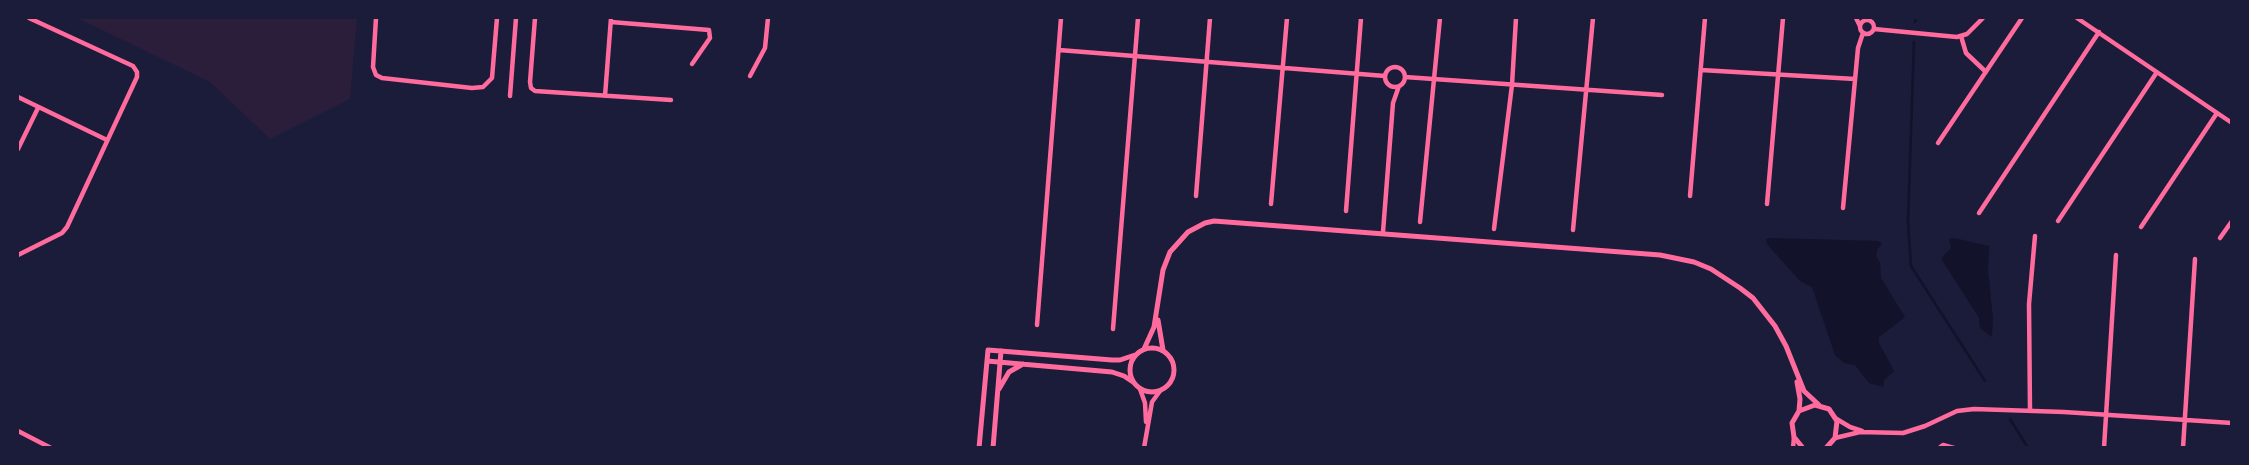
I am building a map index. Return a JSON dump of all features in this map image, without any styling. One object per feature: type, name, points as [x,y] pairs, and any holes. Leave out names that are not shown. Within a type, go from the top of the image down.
[{"type":"street","points":[[18,255],[62,232],[67,227],[136,81],[137,72],[133,66],[29,18]]},
{"type":"street","points":[[376,18],[373,68],[376,75],[382,78],[472,88],[483,87],[492,78],[497,18]]},
{"type":"street","points":[[510,96],[516,18]]},
{"type":"street","points":[[536,18],[530,82],[531,88],[535,91],[671,100]]},
{"type":"street","points":[[750,76],[766,48],[768,18]]},
{"type":"street","points":[[1037,325],[1061,18]]},
{"type":"street","points":[[1113,329],[1138,18]]},
{"type":"street","points":[[1196,196],[1210,18]]},
{"type":"street","points":[[1271,204],[1287,18]]},
{"type":"street","points":[[1346,211],[1361,18]]},
{"type":"street","points":[[1420,222],[1436,79],[1440,18]]},
{"type":"street","points":[[1494,229],[1512,85],[1516,18]]},
{"type":"street","points":[[1573,230],[1588,90],[1593,18]]},
{"type":"street","points":[[1690,196],[1705,18]]},
{"type":"street","points":[[1767,204],[1777,74],[1784,18]]},
{"type":"street","points":[[1843,208],[1858,48],[1863,33],[1856,18]]},
{"type":"street","points":[[1863,33],[1869,34],[1874,29],[1961,36],[1967,34],[1984,18]]},
{"type":"street","points":[[1938,143],[2022,18]]},
{"type":"street","points":[[2077,18],[2232,122]]},
{"type":"street","points":[[1860,26],[1862,22],[1868,19],[1873,23],[1874,29]]},
{"type":"street","points":[[605,96],[611,20],[709,30],[710,38],[692,64]]},
{"type":"street","points":[[1979,212],[2098,32]]},
{"type":"street","points":[[1961,36],[1966,53],[1986,72]]},
{"type":"street","points":[[1059,50],[1384,76]]},
{"type":"street","points":[[1384,76],[1387,70],[1393,66],[1403,71],[1405,77]]},
{"type":"street","points":[[1701,70],[1855,79]]},
{"type":"street","points":[[2058,221],[2157,72]]},
{"type":"street","points":[[1384,76],[1389,85],[1393,103]]},
{"type":"street","points":[[1405,77],[1662,95]]},
{"type":"street","points":[[1383,232],[1393,103],[1399,86],[1405,77]]},
{"type":"street","points":[[1389,85],[1399,86]]},
{"type":"street","points":[[18,97],[107,140]]},
{"type":"street","points":[[18,150],[38,108]]},
{"type":"street","points":[[2141,227],[2218,113]]},
{"type":"street","points":[[2220,238],[2232,220]]},
{"type":"street","points":[[1144,349],[1152,334],[1163,270],[1170,252],[1188,232],[1205,223],[1225,221],[1383,232],[1660,255],[1694,262],[1724,277],[1740,288],[1765,311],[1786,346],[1804,391],[1819,405],[1828,409],[1835,418],[1850,427],[1868,432]]},
{"type":"street","points":[[2030,411],[2029,304],[2035,236]]},
{"type":"street","points":[[2104,448],[2116,256]]},
{"type":"street","points":[[2184,448],[2195,259]]},
{"type":"street","points":[[1157,312],[1163,350]]},
{"type":"street","points":[[979,448],[988,350],[1120,360],[1135,355],[1144,349],[1154,347],[1163,350],[1170,357],[1174,371],[1168,385],[1160,391],[1152,402],[1144,448]]},
{"type":"street","points":[[992,448],[1001,351]]},
{"type":"street","points":[[1133,382],[1130,371],[1135,355]]},
{"type":"street","points":[[987,361],[1112,372],[1124,376],[1140,389],[1145,403],[1146,431]]},
{"type":"street","points":[[997,394],[1009,372],[1024,364]]},
{"type":"street","points":[[1793,448],[1792,423],[1799,411],[1800,399],[1795,371]]},
{"type":"street","points":[[1140,389],[1150,392],[1160,391]]},
{"type":"street","points":[[1799,411],[1810,405],[1819,405]]},
{"type":"street","points":[[1835,438],[1851,433],[1903,433],[1964,410],[2030,411],[2232,423]]},
{"type":"street","points":[[1826,448],[1835,438],[1838,430],[1835,418]]},
{"type":"street","points":[[18,431],[42,446],[51,448]]},
{"type":"street","points":[[1794,437],[1803,448]]},
{"type":"street","points":[[1941,446],[1954,448]]},
{"type":"shaded area","points":[[77,18],[357,18],[350,99],[270,139],[210,82]]},
{"type":"shaded area","points":[[1954,238],[1989,246],[1988,270],[1993,319],[1992,337],[1980,328],[1979,318],[1942,260],[1943,256],[1951,248],[1949,239]]},
{"type":"shaded area","points":[[1766,239],[1878,241],[1882,243],[1877,250],[1876,256],[1880,263],[1881,278],[1905,317],[1879,337],[1879,343],[1894,371],[1884,380],[1883,387],[1869,383],[1855,365],[1844,363],[1835,355],[1812,287],[1800,281],[1767,244]]},
{"type":"waterway","points":[[1915,22],[1916,18]]},
{"type":"waterway","points":[[1914,42],[1908,222],[1911,266],[1985,381]]},
{"type":"waterway","points":[[2010,419],[2028,448]]}]
